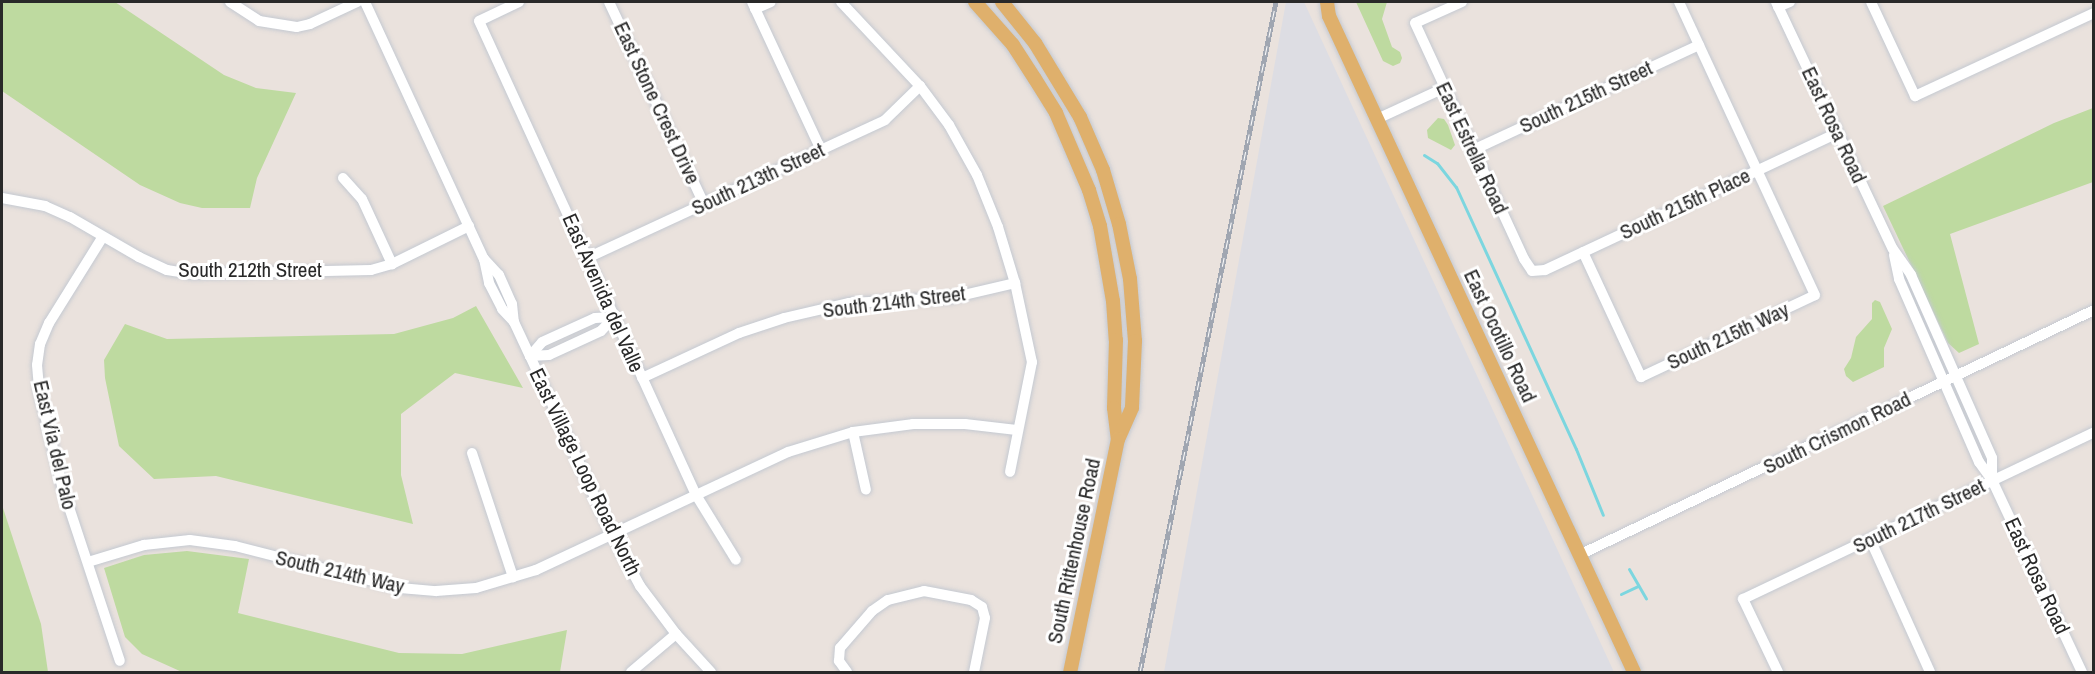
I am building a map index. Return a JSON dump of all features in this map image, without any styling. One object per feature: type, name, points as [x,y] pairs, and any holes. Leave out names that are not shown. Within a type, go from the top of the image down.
[{"type":"main road","points":[[975,2],[1013,45],[1035,78],[1056,113],[1089,190],[1100,225],[1113,302],[1116,340],[1114,408],[1118,439]]},
{"type":"main road","points":[[1002,2],[1035,43],[1080,117],[1103,170],[1119,224],[1130,279],[1135,341],[1132,408],[1118,439]]},
{"type":"main road","name":"East Ocotillo Road","points":[[1315,2],[1329,16]]},
{"type":"main road","name":"East Ocotillo Road","points":[[1327,2],[1329,16],[1634,672]]},
{"type":"main road","name":"South Rittenhouse Road","points":[[1070,672],[1118,439]]},
{"type":"street","points":[[230,2],[259,21],[297,27],[310,24],[357,2]]},
{"type":"street","name":"East Village Loop Road North","points":[[365,2],[484,259],[499,275],[512,304],[514,322],[612,534],[640,586],[676,634],[711,672]]},
{"type":"street","name":"East Avenida del Valle","points":[[519,2],[479,21],[696,495],[716,531],[736,560]]},
{"type":"street","name":"East Stone Crest Drive","points":[[609,2],[704,204]]},
{"type":"street","points":[[771,2],[753,5],[821,150]]},
{"type":"street","points":[[841,2],[920,86],[949,125],[977,175],[998,227],[1015,283],[1032,362],[1010,472]]},
{"type":"street","name":"East Estrella Road","points":[[1462,2],[1415,23],[1524,259],[1532,271]]},
{"type":"street","points":[[1678,2],[1756,171]]},
{"type":"street","points":[[1777,4],[1790,2]]},
{"type":"street","points":[[1871,2],[1915,96],[2094,13]]},
{"type":"street","name":"East Rosa Road","points":[[1777,4],[1893,249],[1911,275],[1992,458],[1992,480]]},
{"type":"street","name":"South 215th Street","points":[[1473,150],[1699,45]]},
{"type":"street","name":"South 213th Street","points":[[587,258],[885,120],[920,86]]},
{"type":"street","points":[[1377,119],[1444,88]]},
{"type":"street","name":"South 215th Place","points":[[1532,271],[1545,270],[1837,133]]},
{"type":"street","name":"South 215th Way","points":[[1583,252],[1641,377],[1815,295],[1756,171]]},
{"type":"street","points":[[343,178],[362,199],[392,264]]},
{"type":"street","name":"South 212th Street","points":[[2,198],[45,206],[70,216],[102,238],[167,270],[193,274],[371,270],[392,264],[469,226]]},
{"type":"street","name":"East Via del Palo","points":[[102,238],[49,323],[40,345],[37,365],[39,390],[62,486],[120,661]]},
{"type":"street","name":"East Rosa Road","points":[[1893,249],[1899,279],[1943,382],[1979,462],[1992,480],[2082,672]]},
{"type":"street","name":"South 214th Street","points":[[642,378],[739,333],[784,318],[849,303],[951,298],[1015,283]]},
{"type":"street","name":"South Crismon Road","points":[[1579,555],[2094,310]]},
{"type":"street","points":[[530,356],[549,355],[602,331],[614,318]]},
{"type":"street","name":"South 214th Way","points":[[88,562],[144,545],[190,540],[235,546],[400,588],[436,591],[476,588],[513,578],[788,452],[853,432],[913,424],[965,424],[1017,430]]},
{"type":"street","points":[[853,432],[866,490]]},
{"type":"street","name":"South 217th Street","points":[[1778,672],[1743,599],[2094,432]]},
{"type":"street","points":[[472,453],[513,578]]},
{"type":"street","points":[[1870,540],[1930,672]]},
{"type":"street","points":[[847,672],[839,661],[840,648],[872,611],[888,600],[924,591],[971,600],[982,607],[985,618],[974,672]]},
{"type":"street","points":[[631,672],[676,634]]},
{"type":"shaded area","points":[[1286,2],[1304,2],[1614,672],[1164,672]]},
{"type":"green space","points":[[2,2],[115,2],[224,75],[256,88],[296,93],[257,178],[250,208],[202,208],[180,203],[140,185],[2,91]]},
{"type":"green space","points":[[1356,2],[1387,2],[1382,19],[1392,47],[1400,52],[1402,58],[1400,63],[1393,66],[1383,61]]},
{"type":"green space","points":[[2093,108],[2093,182],[1950,234],[1979,344],[1959,353],[1948,343],[1883,206],[2054,123]]},
{"type":"green space","points":[[1438,118],[1444,119],[1448,125],[1455,145],[1451,150],[1428,138],[1427,130]]},
{"type":"green space","points":[[1875,300],[1880,302],[1892,329],[1884,348],[1884,367],[1853,382],[1846,376],[1844,369],[1851,358],[1856,337],[1872,319],[1872,303]]},
{"type":"green space","points":[[476,306],[523,388],[455,373],[401,414],[401,475],[413,524],[216,476],[154,479],[119,446],[105,378],[104,360],[125,324],[167,339],[394,334],[453,318]]},
{"type":"green space","points":[[2,505],[41,624],[48,672],[2,672]]},
{"type":"green space","points":[[187,551],[249,559],[238,613],[399,653],[462,654],[567,630],[560,672],[182,672],[142,654],[125,637],[104,568],[144,555]]},
{"type":"waterway","points":[[1424,155],[1437,163],[1456,187],[1576,449],[1603,515]]},
{"type":"waterway","points":[[1629,569],[1646,599]]},
{"type":"waterway","points":[[1621,594],[1638,586]]},
{"type":"railway","points":[[1140,672],[1276,2]]}]
